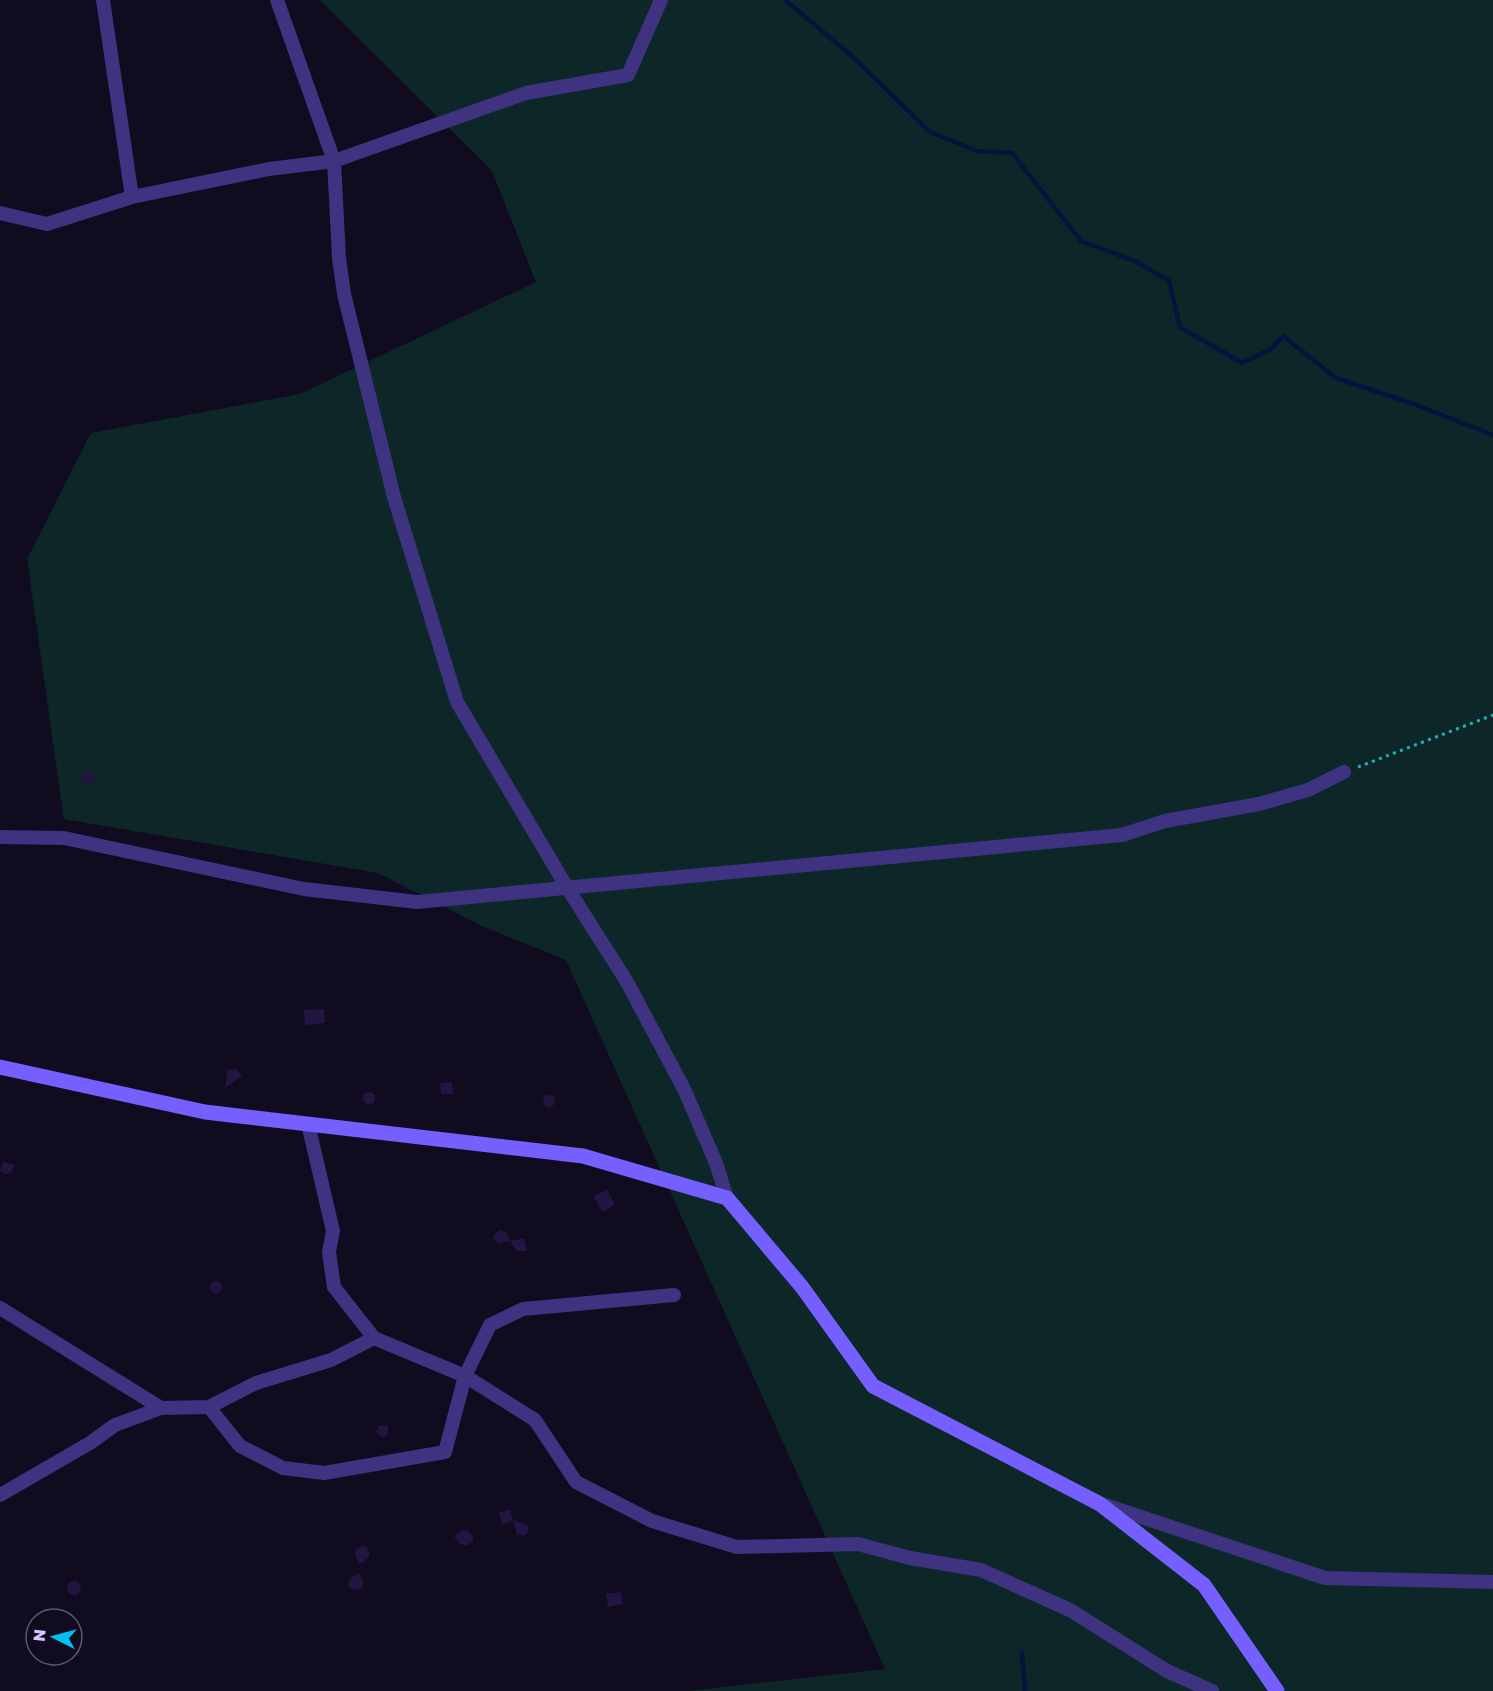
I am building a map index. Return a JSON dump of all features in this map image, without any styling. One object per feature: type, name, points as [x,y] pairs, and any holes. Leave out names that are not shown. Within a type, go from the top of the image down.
[{"type":"main road","points":[[0,1067],[205,1112],[583,1156],[727,1198],[802,1287],[873,1386],[1100,1504],[1204,1585],[1277,1691]]},
{"type":"street","points":[[103,0],[132,196]]},
{"type":"street","points":[[277,0],[333,161],[339,258],[344,294],[394,497],[457,702],[568,889],[627,982],[684,1089],[716,1162],[727,1198]]},
{"type":"street","points":[[0,213],[47,224],[132,196],[269,169],[333,161],[526,93],[628,75],[661,0]]},
{"type":"street","points":[[0,837],[64,838],[304,889],[417,902],[1122,835],[1165,821],[1260,804],[1308,790],[1344,772]]},
{"type":"street","points":[[308,1124],[333,1231],[329,1252],[334,1287],[374,1338],[465,1376],[535,1420],[576,1482],[652,1521],[737,1547],[858,1544],[910,1558],[981,1570],[1070,1610],[1167,1671],[1212,1691]]},
{"type":"street","points":[[209,1407],[240,1446],[283,1468],[324,1473],[445,1452],[465,1376],[490,1324],[523,1309],[674,1295]]},
{"type":"street","points":[[0,1308],[161,1408]]},
{"type":"street","points":[[0,1495],[90,1443],[115,1425],[161,1408],[209,1407],[255,1383],[332,1360],[374,1338]]},
{"type":"street","points":[[1100,1504],[1325,1578],[1493,1582]]},
{"type":"path","points":[[1344,772],[1493,714]]},
{"type":"green space","points":[[320,0],[1493,0],[1493,1691],[687,1691],[885,1669],[566,960],[482,926],[378,873],[64,819],[27,559],[91,433],[300,394],[536,282],[492,171]]},
{"type":"building","points":[[86,771],[91,771],[97,777],[89,783],[84,783],[81,777]]},
{"type":"building","points":[[324,1009],[325,1023],[305,1025],[304,1010]]},
{"type":"building","points":[[236,1069],[242,1076],[225,1088],[227,1071]]},
{"type":"building","points":[[452,1082],[453,1094],[441,1094],[440,1083]]},
{"type":"building","points":[[371,1092],[374,1093],[374,1103],[367,1104],[364,1103],[363,1096],[364,1093]]},
{"type":"building","points":[[551,1095],[555,1101],[551,1107],[547,1107],[543,1099]]},
{"type":"building","points":[[3,1162],[14,1165],[12,1172],[6,1174],[0,1171]]},
{"type":"building","points":[[607,1190],[615,1205],[602,1212],[594,1196]]},
{"type":"building","points":[[500,1230],[506,1232],[510,1241],[499,1243],[493,1238]]},
{"type":"building","points":[[524,1238],[527,1251],[517,1251],[510,1241]]},
{"type":"building","points":[[218,1281],[221,1282],[221,1292],[214,1293],[211,1292],[210,1285],[211,1282]]},
{"type":"building","points":[[378,1426],[388,1426],[388,1434],[383,1438],[376,1432]]},
{"type":"building","points":[[510,1510],[513,1521],[502,1524],[499,1512]]},
{"type":"building","points":[[513,1520],[526,1524],[529,1528],[527,1534],[523,1536],[517,1534]]},
{"type":"building","points":[[467,1531],[473,1536],[473,1541],[467,1546],[460,1544],[454,1536]]},
{"type":"building","points":[[362,1546],[367,1547],[370,1554],[360,1564],[355,1552]]},
{"type":"building","points":[[358,1573],[363,1580],[363,1585],[361,1589],[353,1590],[348,1585],[349,1580]]},
{"type":"building","points":[[74,1581],[79,1583],[81,1588],[79,1593],[74,1595],[69,1593],[67,1588],[69,1583]]},
{"type":"building","points":[[621,1592],[623,1604],[608,1607],[606,1594]]},
{"type":"waterway","points":[[785,0],[852,56],[930,132],[977,151],[1012,153],[1081,241],[1135,261],[1169,281],[1180,327],[1242,363],[1271,349],[1283,336],[1336,378],[1411,403],[1493,435]]},
{"type":"waterway","points":[[1022,1653],[1025,1691]]}]
